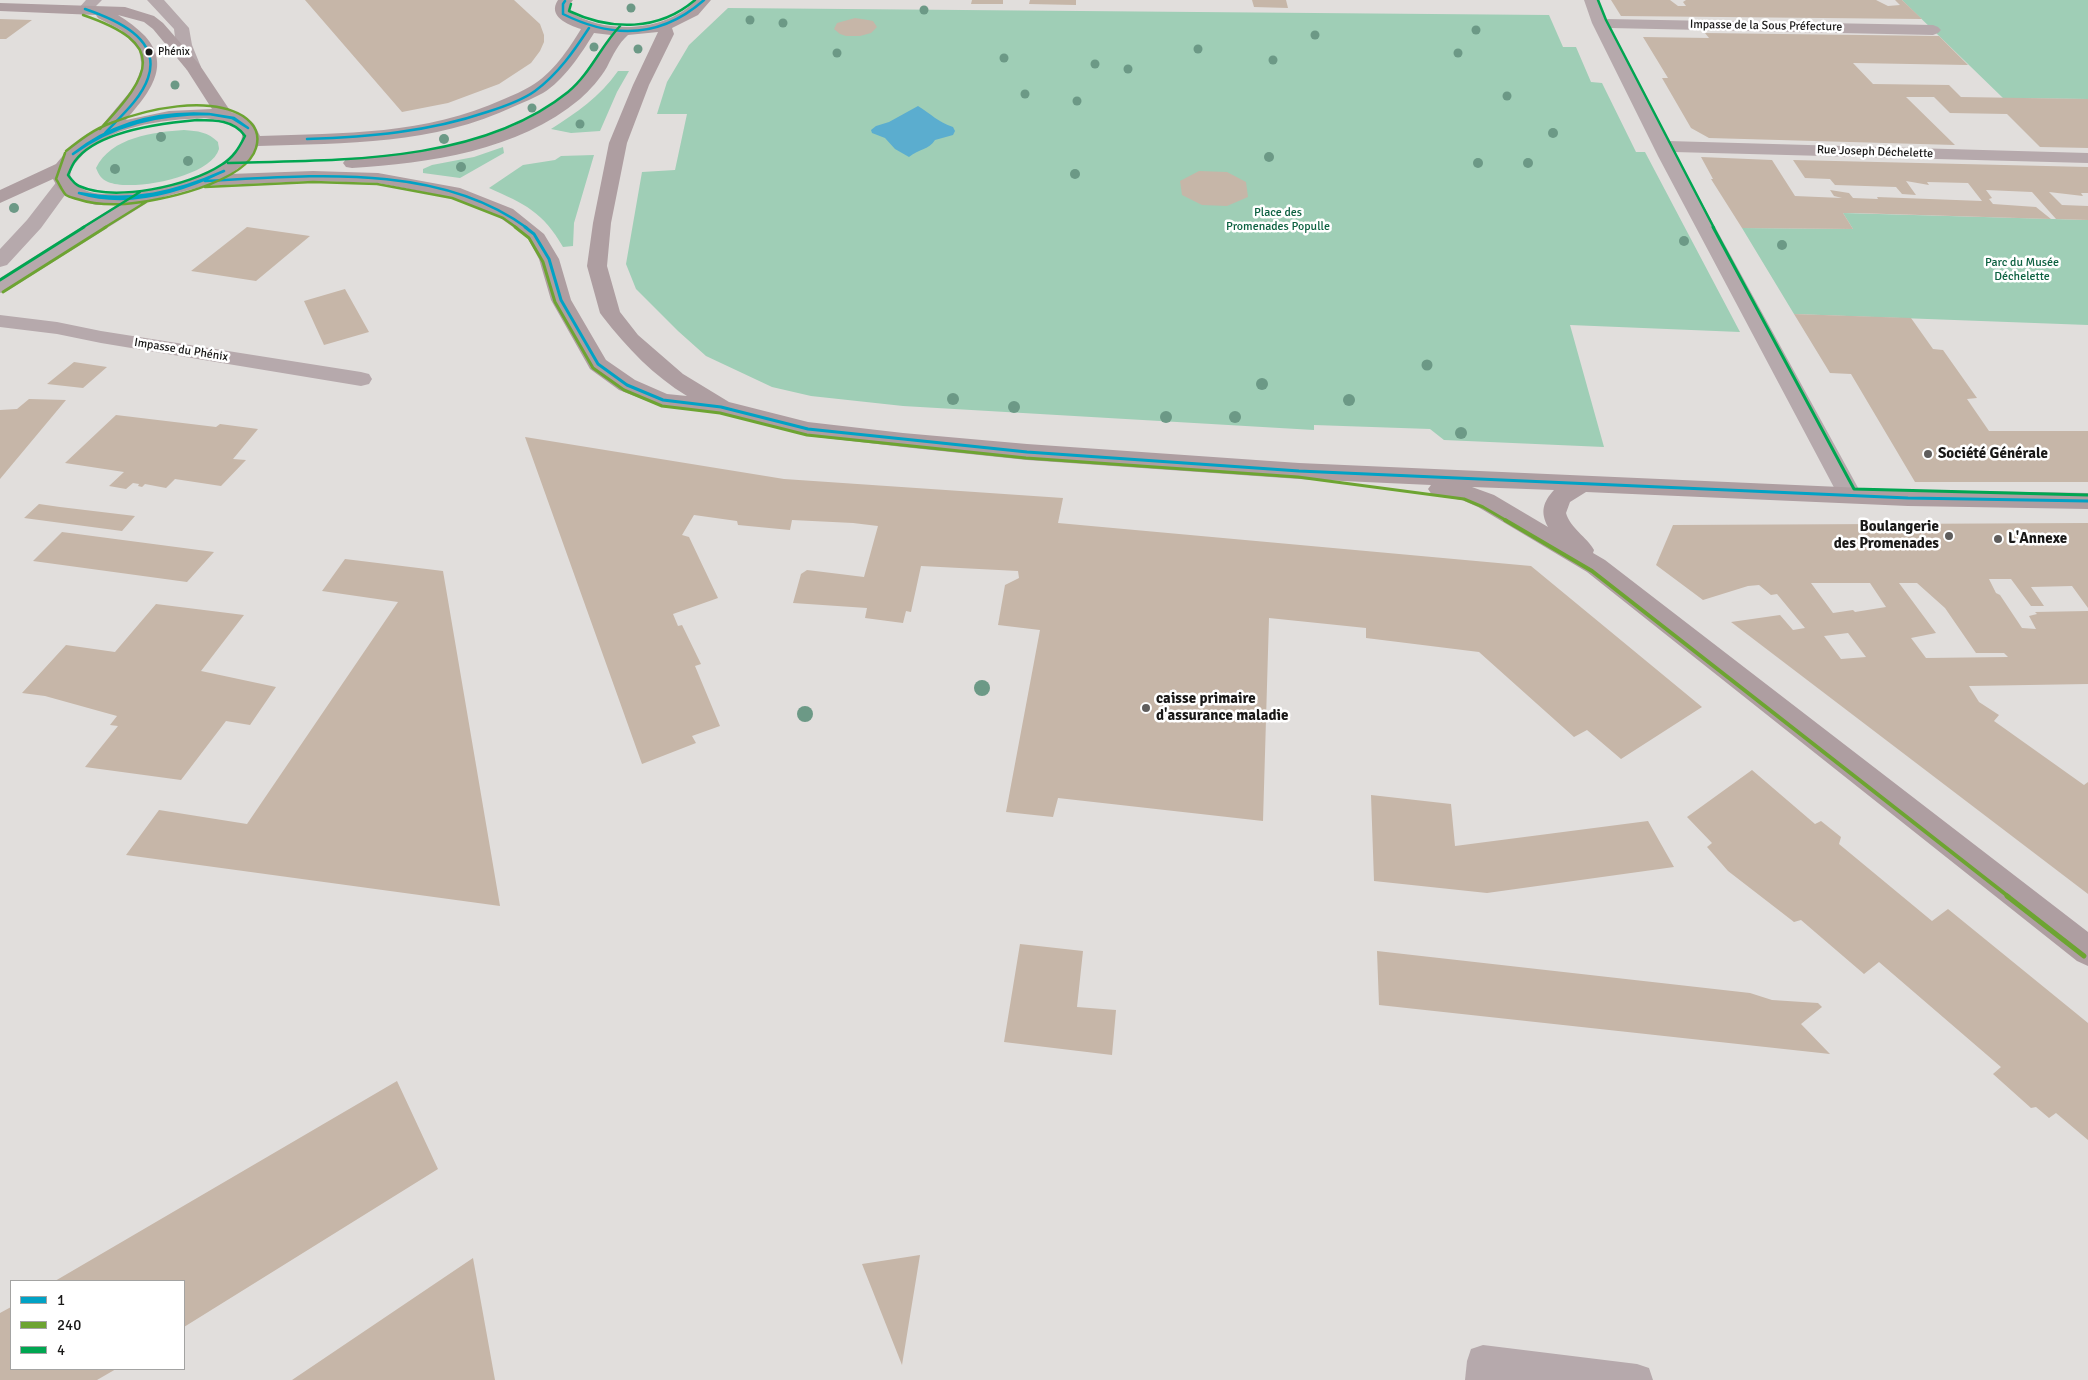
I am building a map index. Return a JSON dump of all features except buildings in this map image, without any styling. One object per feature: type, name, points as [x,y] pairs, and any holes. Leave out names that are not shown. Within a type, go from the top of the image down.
[{"type":"main road","points":[[566,0],[563,4],[564,14],[573,22],[589,28],[624,31],[663,25],[683,18],[697,10],[704,0]]},
{"type":"main road","points":[[90,4],[132,31],[146,46],[151,59],[150,72],[144,83],[105,133]]},
{"type":"main road","points":[[0,7],[90,4],[125,11],[149,19],[158,26],[193,67],[225,116]]},
{"type":"main road","points":[[663,25],[666,34],[641,86],[618,144],[602,223],[597,266],[610,313],[631,339],[675,379],[721,407]]},
{"type":"main road","points":[[252,141],[355,138],[429,130],[491,111],[538,89],[571,58],[589,28]]},
{"type":"main road","points":[[228,169],[361,163],[416,157],[444,152],[514,131],[544,116],[573,96],[597,70],[614,39],[624,31]]},
{"type":"main road","points":[[204,113],[225,116],[240,121],[250,130],[252,141],[245,154],[228,169],[205,181],[164,194],[142,198],[93,198],[76,192],[63,176],[70,156],[77,150],[105,133],[154,117],[204,113]]},
{"type":"main road","points":[[0,197],[63,176]]},
{"type":"main road","points":[[205,181],[313,176],[378,178],[460,194],[506,212],[534,234],[549,260],[562,300],[598,364],[627,384],[663,400],[721,407],[808,429],[1027,452],[1299,471],[1908,498],[2088,501]]},
{"type":"main road","points":[[1299,471],[1466,493],[1486,501],[1596,566],[2088,951]]},
{"type":"main road","points":[[1583,484],[1568,491],[1560,499],[1555,510],[1555,518],[1596,566]]},
{"type":"street","points":[[154,0],[159,3],[181,28],[184,45],[193,67]]},
{"type":"street","points":[[1591,0],[1600,23],[1662,146],[1850,495]]},
{"type":"street","name":"Impasse de la Sous Préfecture","points":[[1600,23],[1932,30]]},
{"type":"street","name":"Rue Joseph Déchelette","points":[[1662,146],[2088,158]]},
{"type":"street","points":[[0,261],[34,224],[63,176]]},
{"type":"street","points":[[0,287],[88,230],[142,198]]},
{"type":"street","name":"Impasse du Phénix","points":[[0,321],[58,328],[111,339],[362,379]]},
{"type":"lane","points":[[1481,1380],[1483,1361],[1637,1380]]},
{"type":"green space","points":[[1902,0],[2088,0],[2088,99],[2003,98]]},
{"type":"green space","name":"Place des Promenades Populle","points":[[728,8],[1549,15],[1563,47],[1576,47],[1591,82],[1602,83],[1636,152],[1645,152],[1740,332],[1570,325],[1604,447],[1444,440],[1430,429],[1314,425],[1314,430],[903,406],[811,396],[772,387],[706,356],[636,289],[626,264],[642,172],[675,170],[687,114],[657,114],[667,82],[689,45]]},
{"type":"green space","points":[[618,71],[629,71],[617,92],[600,131],[571,133],[551,129],[595,97]]},
{"type":"green space","points":[[184,130],[203,133],[218,142],[219,149],[213,159],[202,167],[170,180],[134,185],[119,185],[108,182],[98,173],[96,168],[103,158],[112,149],[123,143],[134,138],[160,132]]},
{"type":"green space","points":[[503,147],[504,153],[460,178],[423,173],[423,169],[432,165],[474,157]]},
{"type":"green space","points":[[594,155],[574,223],[573,246],[563,247],[548,225],[532,210],[489,188],[523,165],[555,160],[561,156]]},
{"type":"green space","name":"Parc du Musée Déchelette","points":[[1843,213],[2088,220],[2088,325],[1794,314],[1742,228],[1853,229]]},
{"type":"water","points":[[918,106],[953,127],[955,131],[953,135],[935,140],[930,146],[909,157],[895,149],[885,138],[872,133],[871,130],[876,126],[889,122]]},
{"type":"transit line","name":"4","points":[[571,4],[569,11],[583,18],[599,23],[634,25],[652,23],[668,18],[683,11],[695,0]]},
{"type":"transit line","name":"1","points":[[565,1],[563,4],[563,14],[580,22],[598,28],[636,31],[655,28],[673,22],[690,13],[704,0]]},
{"type":"transit line","name":"4","points":[[1598,0],[1606,20],[1673,153],[1854,489],[2088,495]]},
{"type":"transit line","name":"1","points":[[85,9],[109,18],[133,32],[149,52],[151,64],[148,78],[140,93],[105,133]]},
{"type":"transit line","name":"240","points":[[83,15],[105,23],[128,36],[137,44],[143,54],[144,65],[141,77],[133,91],[123,105],[100,129]]},
{"type":"transit line","name":"4","points":[[228,163],[314,160],[406,152],[451,144],[494,132],[533,115],[568,92],[576,85],[606,42],[620,26]]},
{"type":"transit line","name":"1","points":[[307,139],[355,137],[425,129],[471,118],[510,104],[530,94],[551,78],[589,28]]},
{"type":"transit line","name":"240","points":[[65,153],[56,179],[66,195],[91,203],[124,204],[162,199],[199,189],[230,175],[251,158],[255,151],[258,137],[251,122],[236,112],[200,106],[180,107],[140,114],[108,124],[91,133],[66,151]]},
{"type":"transit line","name":"1","points":[[73,154],[102,134],[137,120],[174,114],[209,114]]},
{"type":"transit line","name":"1","points":[[73,154],[88,143],[120,127],[173,115],[209,114]]},
{"type":"transit line","name":"1","points":[[209,114],[234,118],[248,128]]},
{"type":"transit line","name":"1","points":[[209,114],[232,118],[248,128]]},
{"type":"transit line","name":"4","points":[[197,120],[231,124],[245,136],[238,152],[221,165],[199,176],[145,190],[119,192],[96,191],[79,186],[68,175],[74,161],[86,150],[103,141],[123,133],[144,128],[197,120]]},
{"type":"transit line","name":"1","points":[[79,193],[97,197],[116,198],[153,195],[207,179],[224,171]]},
{"type":"transit line","name":"1","points":[[79,193],[95,198],[113,200],[153,196],[192,185],[224,171]]},
{"type":"transit line","name":"1","points":[[205,181],[313,176],[378,178],[431,187],[473,199],[506,213],[534,234],[549,259],[561,300],[584,342],[598,364],[627,385],[663,400],[721,407],[808,429],[1027,452],[1299,471],[1908,498],[2088,501]]},
{"type":"transit line","name":"240","points":[[205,187],[313,182],[377,184],[452,198],[503,218],[529,238],[543,262],[555,302],[593,368],[624,390],[662,406],[720,413],[807,435],[1026,458],[1298,477],[1464,499],[1483,507],[1592,571],[2084,956]]},
{"type":"transit line","name":"4","points":[[0,280],[140,192]]},
{"type":"transit line","name":"240","points":[[3,292],[146,202]]},
{"type":"place","name":"Phénix","points":[[149,52]]},
{"type":"place","name":"Société Générale","points":[[1928,454]]},
{"type":"place","name":"Boulangerie des Promenades","points":[[1949,536]]},
{"type":"place","name":"L'Annexe","points":[[1998,539]]},
{"type":"place","name":"caisse primaire d'assurance maladie","points":[[1146,708]]}]
